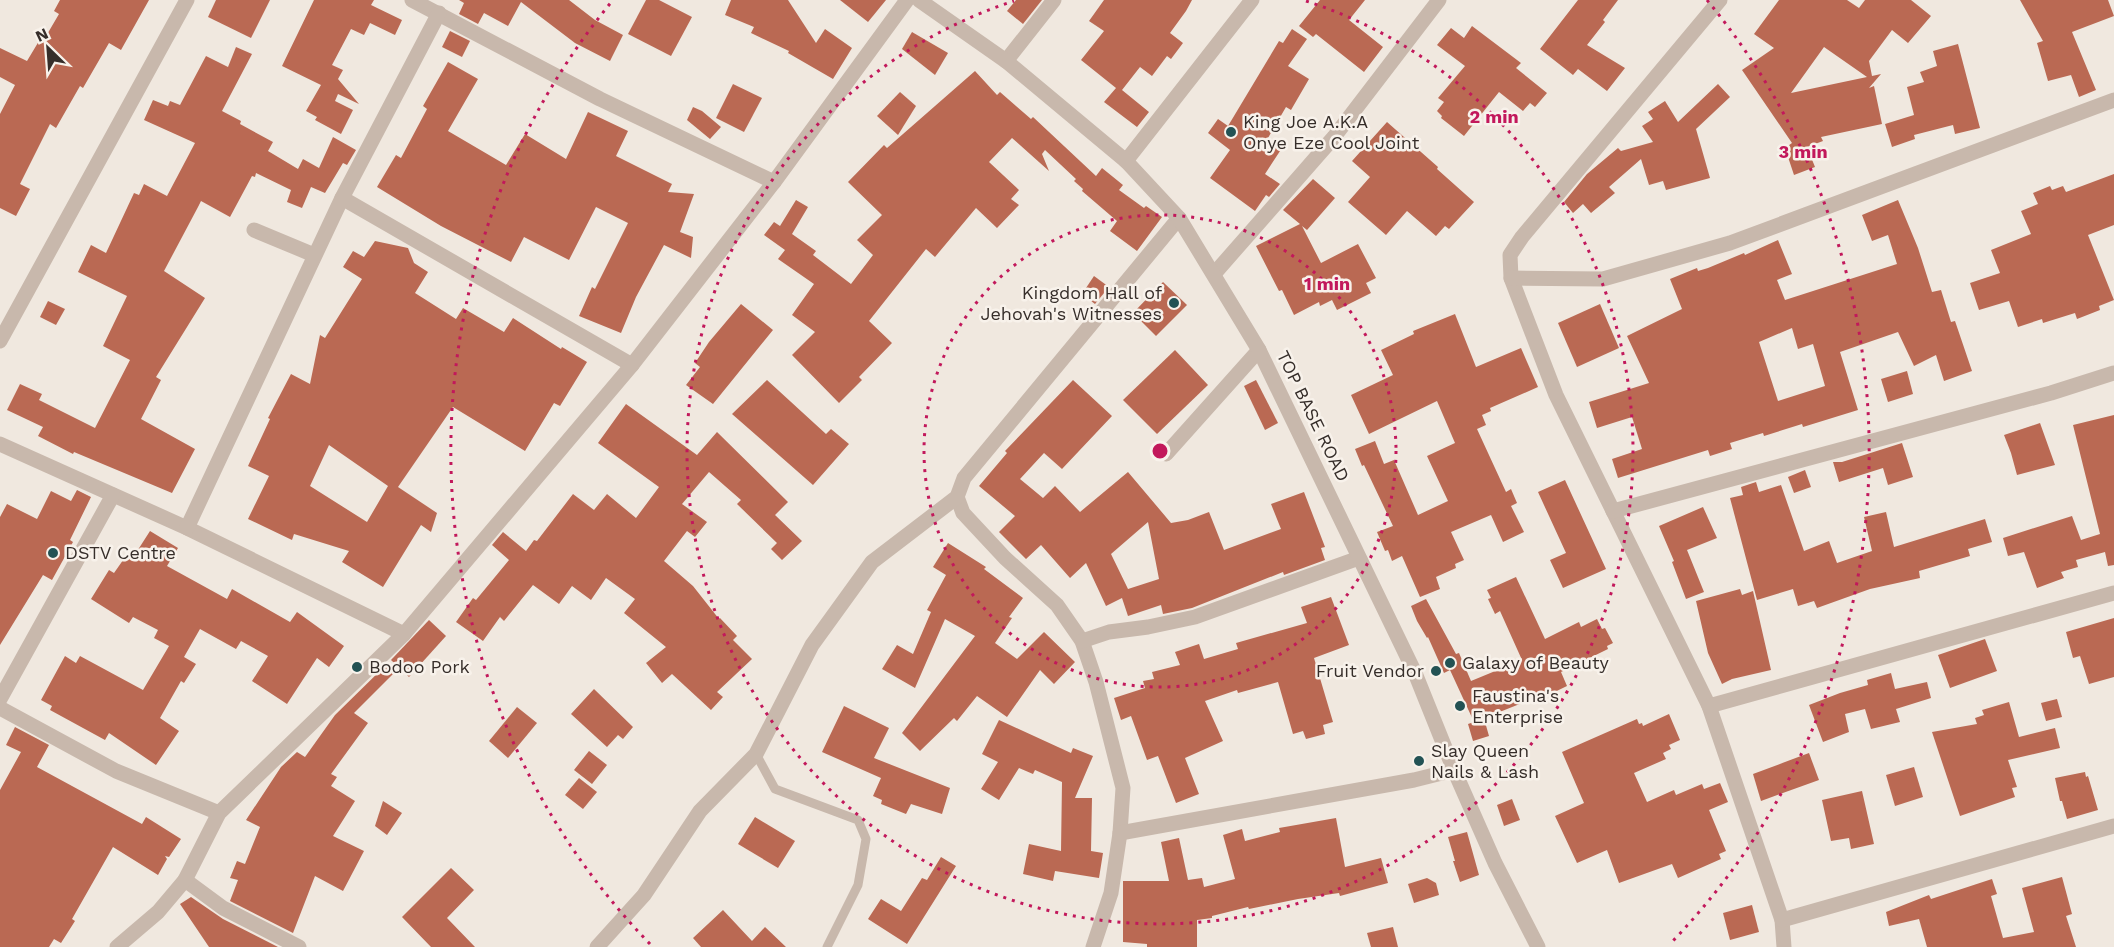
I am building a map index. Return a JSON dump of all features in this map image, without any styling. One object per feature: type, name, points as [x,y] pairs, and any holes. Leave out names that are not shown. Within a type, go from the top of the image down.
[{"type":"street","points":[[0,341],[187,0]]},
{"type":"street","points":[[412,0],[600,99],[774,182]]},
{"type":"street","points":[[117,947],[158,912],[185,879],[219,813],[404,634],[632,365],[774,182],[908,0]]},
{"type":"street","points":[[1006,61],[1054,0]]},
{"type":"street","points":[[1126,161],[1252,0]]},
{"type":"street","points":[[1214,274],[1335,137],[1439,0]]},
{"type":"street","points":[[1720,0],[1522,237],[1510,255],[1511,278],[1556,395],[1709,706],[1782,920],[1784,947]]},
{"type":"street","name":"TOP BASE ROAD","points":[[924,1],[1006,61],[1126,161],[1179,218],[1259,350],[1415,673],[1495,863],[1538,947]]},
{"type":"street","points":[[187,528],[314,255],[439,13]]},
{"type":"street","points":[[1511,278],[1603,279],[1730,243],[2114,100]]},
{"type":"street","points":[[342,198],[632,365]]},
{"type":"street","points":[[597,947],[644,895],[700,811],[756,753],[812,645],[872,562],[957,497],[964,478],[1179,218]]},
{"type":"street","points":[[254,230],[314,255]]},
{"type":"street","points":[[1166,454],[1259,350]]},
{"type":"street","points":[[1613,511],[2051,393],[2114,373]]},
{"type":"street","points":[[0,444],[187,528],[404,634]]},
{"type":"street","points":[[0,699],[113,495]]},
{"type":"street","points":[[957,497],[963,513],[1005,558],[1057,605],[1082,641],[1096,682],[1123,788],[1120,833],[1111,893],[1093,947]]},
{"type":"street","points":[[1082,641],[1109,632],[1195,617],[1359,558]]},
{"type":"street","points":[[1709,706],[2114,593]]},
{"type":"street","points":[[0,708],[116,771],[219,813]]},
{"type":"street","points":[[1120,833],[1402,782],[1454,770]]},
{"type":"street","points":[[1782,920],[2114,826]]},
{"type":"street","points":[[185,879],[223,908],[299,947]]},
{"type":"lane","points":[[756,753],[775,789],[858,820],[866,839],[858,885],[827,947]]},
{"type":"building","points":[[60,0],[149,0],[121,50],[109,43],[83,88],[80,86],[56,128],[50,124],[20,184],[30,189],[16,216],[0,208],[0,114],[15,85],[0,77],[0,48],[27,61],[39,41],[42,43],[59,14],[54,11]]},
{"type":"building","points":[[216,0],[270,0],[251,38],[208,17]]},
{"type":"building","points":[[314,0],[374,0],[371,5],[402,20],[395,35],[370,23],[364,35],[351,29],[332,65],[343,70],[338,79],[359,104],[338,94],[335,101],[353,110],[341,134],[315,120],[317,117],[306,111],[321,85],[282,66]]},
{"type":"building","points":[[459,0],[569,0],[595,20],[623,35],[610,61],[575,43],[521,2],[508,26],[484,13],[478,24],[459,14],[464,3]]},
{"type":"building","points":[[646,0],[659,0],[692,17],[671,56],[628,34]]},
{"type":"building","points":[[731,0],[788,0],[816,43],[825,29],[852,48],[833,79],[788,53],[789,51],[751,33],[754,27],[725,15]]},
{"type":"building","points":[[840,0],[886,0],[868,22]]},
{"type":"building","points":[[1016,0],[1042,0],[1023,24],[1007,11]]},
{"type":"building","points":[[1104,0],[1192,0],[1170,33],[1183,43],[1171,59],[1167,56],[1152,76],[1140,67],[1122,90],[1149,112],[1137,127],[1104,102],[1116,88],[1081,60],[1104,31],[1089,21]]},
{"type":"building","points":[[1320,0],[1365,0],[1349,20],[1383,47],[1364,72],[1316,34],[1313,37],[1299,26]]},
{"type":"building","points":[[1578,0],[1618,0],[1587,45],[1625,68],[1607,91],[1578,69],[1573,75],[1540,49]]},
{"type":"building","points":[[1779,0],[1847,0],[1859,8],[1865,0],[1911,0],[1931,16],[1908,43],[1892,30],[1869,61],[1872,76],[1881,74],[1869,88],[1874,86],[1882,124],[1821,137],[1823,141],[1807,147],[1815,167],[1794,175],[1785,148],[1792,143],[1742,70],[1774,48],[1754,34]],"holes":[[[1824,47],[1867,77],[1791,93]]]},
{"type":"building","points":[[2020,0],[2108,0],[2114,16],[2072,32],[2096,90],[2079,97],[2071,75],[2048,81],[2037,43],[2043,41]]},
{"type":"building","points":[[1472,26],[1521,63],[1516,68],[1547,93],[1535,107],[1530,103],[1523,111],[1499,92],[1464,136],[1441,118],[1442,116],[1437,111],[1444,102],[1438,98],[1465,66],[1437,45],[1451,28],[1464,38]]},
{"type":"building","points":[[1292,29],[1307,39],[1288,66],[1309,79],[1291,110],[1286,107],[1268,138],[1282,148],[1265,174],[1280,184],[1269,197],[1266,195],[1255,211],[1210,178],[1230,150],[1208,133],[1218,119],[1228,126],[1279,41],[1283,43]]},
{"type":"building","points":[[450,31],[470,41],[462,57],[442,47]]},
{"type":"building","points":[[912,32],[948,53],[935,75],[902,49]]},
{"type":"building","points":[[1958,44],[1980,128],[1955,134],[1953,125],[1914,135],[1915,139],[1892,147],[1885,124],[1914,115],[1907,87],[1924,82],[1920,72],[1937,66],[1933,51]]},
{"type":"building","points":[[236,47],[252,54],[222,111],[273,142],[268,151],[298,169],[303,159],[319,168],[333,137],[356,150],[347,165],[343,163],[325,193],[311,187],[302,208],[287,202],[291,190],[256,173],[255,177],[252,176],[230,217],[201,201],[164,271],[205,298],[156,377],[161,380],[141,419],[195,449],[172,493],[74,452],[73,454],[38,436],[43,427],[7,410],[20,384],[42,394],[39,400],[95,428],[130,360],[103,346],[127,296],[78,272],[91,245],[106,253],[134,193],[139,195],[144,184],[167,196],[195,143],[144,120],[153,100],[168,106],[170,101],[180,105],[206,56],[228,67]]},
{"type":"building","points":[[448,62],[478,79],[448,131],[506,165],[525,134],[566,159],[588,112],[628,131],[616,156],[672,184],[668,192],[694,194],[680,232],[693,237],[691,258],[664,245],[636,297],[621,333],[579,316],[592,287],[595,289],[628,223],[596,207],[569,260],[524,237],[511,262],[441,226],[377,187],[396,155],[401,158],[427,109],[423,106]]},
{"type":"building","points":[[975,71],[997,95],[1000,92],[1031,119],[1033,117],[1096,176],[1102,168],[1123,185],[1119,190],[1144,208],[1146,206],[1162,217],[1137,251],[1110,231],[1117,221],[1082,191],[1083,189],[1074,181],[1076,179],[1045,150],[1042,154],[1049,171],[1012,138],[989,162],[1019,190],[1011,199],[1019,205],[997,228],[976,208],[935,257],[926,249],[869,321],[892,343],[859,377],[862,380],[839,403],[792,355],[815,332],[792,315],[814,284],[778,259],[785,250],[764,235],[774,222],[780,226],[796,200],[808,207],[792,234],[816,251],[813,255],[851,284],[873,255],[857,240],[882,215],[848,182],[884,145],[887,148]]},
{"type":"building","points":[[733,84],[762,98],[744,132],[716,118]]},
{"type":"building","points":[[1718,84],[1730,97],[1696,129],[1710,178],[1666,190],[1663,181],[1649,185],[1641,159],[1609,187],[1615,193],[1591,213],[1583,204],[1573,213],[1564,202],[1587,174],[1618,148],[1621,151],[1653,142],[1642,126],[1653,119],[1648,112],[1665,101],[1678,122]]},
{"type":"building","points":[[900,92],[916,106],[898,135],[877,116]]},
{"type":"building","points":[[693,107],[702,111],[721,127],[710,139],[687,120]]},
{"type":"building","points":[[1387,122],[1474,202],[1449,229],[1445,226],[1436,236],[1407,211],[1386,235],[1348,202],[1370,177],[1352,161]]},
{"type":"building","points":[[2114,174],[2114,225],[2088,235],[2114,300],[2099,306],[2100,310],[2077,319],[2075,313],[2043,323],[2042,319],[2018,327],[2009,301],[1979,310],[1970,283],[2000,273],[1991,250],[2031,234],[2021,211],[2038,204],[2033,193],[2050,186],[2052,190],[2063,186],[2066,192]]},
{"type":"building","points":[[1313,179],[1335,198],[1307,230],[1302,226],[1321,263],[1358,244],[1376,278],[1366,283],[1371,293],[1337,310],[1332,300],[1320,306],[1319,302],[1294,315],[1256,246],[1300,224],[1283,210]]},
{"type":"building","points":[[1898,200],[1918,248],[1932,292],[1941,290],[1951,322],[1955,321],[1972,371],[1944,381],[1936,355],[1914,366],[1898,332],[1840,352],[1858,410],[1803,427],[1802,424],[1764,436],[1763,433],[1730,443],[1732,449],[1710,456],[1708,450],[1618,478],[1612,459],[1642,449],[1632,417],[1597,428],[1589,402],[1649,383],[1627,336],[1682,309],[1670,279],[1697,268],[1698,271],[1744,253],[1745,255],[1778,240],[1792,274],[1777,280],[1785,300],[1897,264],[1888,235],[1872,241],[1862,215]],"holes":[[[1792,328],[1798,349],[1813,344],[1825,386],[1778,401],[1759,342]]]},
{"type":"building","points":[[375,241],[408,248],[414,263],[428,272],[415,293],[456,319],[463,308],[504,332],[513,318],[561,349],[562,347],[587,362],[560,406],[554,403],[525,451],[453,407],[398,487],[437,513],[431,532],[421,525],[383,587],[342,562],[349,551],[294,534],[292,540],[248,519],[269,476],[248,466],[270,419],[268,418],[291,374],[310,384],[320,335],[325,338],[362,279],[343,267],[353,251],[364,257]],"holes":[[[329,445],[388,486],[367,522],[310,486]]]},
{"type":"building","points":[[1094,276],[1109,287],[1095,304],[1082,294]]},
{"type":"building","points":[[1163,282],[1187,305],[1156,336],[1133,313]]},
{"type":"building","points":[[48,301],[65,309],[56,325],[40,317]]},
{"type":"building","points":[[741,304],[773,330],[713,404],[686,385],[700,367],[695,363],[709,342]]},
{"type":"building","points":[[1600,304],[1619,348],[1577,367],[1558,323]]},
{"type":"building","points":[[1455,314],[1476,367],[1521,348],[1538,387],[1490,408],[1491,411],[1482,415],[1486,425],[1477,429],[1506,492],[1511,489],[1517,503],[1511,506],[1524,532],[1503,542],[1491,515],[1451,532],[1464,560],[1455,564],[1456,568],[1436,577],[1440,589],[1420,597],[1402,556],[1392,561],[1388,550],[1385,551],[1377,532],[1393,526],[1355,449],[1375,441],[1384,464],[1394,460],[1418,515],[1448,501],[1427,456],[1455,443],[1437,401],[1369,434],[1351,395],[1393,375],[1381,350],[1414,334],[1413,331]]},
{"type":"building","points":[[1175,350],[1208,385],[1157,434],[1123,400]]},
{"type":"building","points":[[1907,371],[1913,394],[1888,402],[1881,379]]},
{"type":"building","points":[[767,380],[826,434],[831,429],[849,444],[813,485],[732,414]]},
{"type":"building","points":[[1073,380],[1112,416],[1062,469],[1044,453],[1020,479],[1043,498],[1055,486],[1080,512],[1128,472],[1171,523],[1188,520],[1209,512],[1224,550],[1281,529],[1271,504],[1304,492],[1325,547],[1321,548],[1325,560],[1284,575],[1283,572],[1192,608],[1163,614],[1161,605],[1128,616],[1122,598],[1106,606],[1086,563],[1070,578],[1041,545],[1026,559],[999,532],[1015,516],[979,486],[1007,453],[1005,451]],"holes":[[[1148,522],[1159,579],[1128,589],[1111,554]]]},
{"type":"building","points":[[1256,380],[1278,423],[1265,430],[1244,386]]},
{"type":"building","points":[[626,404],[697,455],[717,432],[788,502],[775,515],[802,541],[782,560],[771,549],[777,543],[737,504],[741,500],[709,472],[682,504],[707,522],[695,537],[687,531],[664,561],[693,586],[719,619],[737,636],[733,640],[752,659],[717,692],[723,697],[711,710],[672,674],[662,683],[646,663],[666,647],[624,613],[635,599],[606,578],[591,600],[572,586],[559,604],[533,585],[504,621],[500,617],[483,641],[456,622],[473,598],[476,600],[509,560],[492,545],[503,532],[526,551],[534,540],[537,541],[573,494],[594,510],[607,494],[636,518],[659,487],[598,443]]},
{"type":"building","points":[[2114,415],[2114,565],[2108,566],[2105,552],[2076,560],[2078,567],[2061,572],[2064,578],[2037,588],[2024,552],[2008,556],[2003,538],[2072,516],[2081,540],[2100,534],[2073,425]]},
{"type":"building","points":[[2040,423],[2055,465],[2017,475],[2004,435]]},
{"type":"building","points":[[1902,443],[1913,477],[1888,485],[1883,468],[1839,482],[1833,462],[1842,462]]},
{"type":"building","points":[[1805,470],[1811,487],[1794,493],[1788,477]]},
{"type":"building","points":[[1565,480],[1606,569],[1563,588],[1550,560],[1566,553],[1538,492]]},
{"type":"building","points":[[1756,482],[1759,492],[1781,485],[1804,551],[1829,541],[1837,563],[1872,551],[1864,517],[1886,512],[1894,547],[1985,519],[1992,542],[1968,549],[1970,556],[1919,571],[1920,578],[1870,589],[1817,608],[1814,601],[1798,606],[1793,589],[1757,600],[1730,498],[1743,495],[1741,487]]},
{"type":"building","points":[[77,490],[91,497],[70,540],[73,542],[52,580],[43,575],[0,645],[0,517],[7,504],[37,519],[51,491],[71,501]]},
{"type":"building","points":[[1703,507],[1717,538],[1687,550],[1704,592],[1686,599],[1672,562],[1674,561],[1659,526]]},
{"type":"building","points":[[150,531],[178,548],[167,566],[227,599],[232,589],[290,622],[297,612],[344,646],[329,667],[317,658],[287,704],[252,681],[268,656],[241,641],[236,649],[200,629],[184,657],[196,664],[184,683],[181,681],[160,718],[179,731],[156,765],[109,733],[105,740],[50,710],[52,706],[41,700],[65,656],[76,663],[80,656],[143,690],[169,646],[154,638],[158,630],[133,617],[129,623],[91,599],[109,570],[114,573],[128,553],[134,556]]},
{"type":"building","points":[[948,543],[986,567],[984,569],[1023,598],[1009,617],[1012,618],[995,643],[1017,659],[1044,632],[1075,662],[1054,684],[1040,670],[1007,717],[977,696],[957,721],[954,718],[920,751],[902,733],[975,636],[945,619],[915,688],[882,669],[897,645],[913,654],[931,612],[927,610],[946,575],[933,567]]},
{"type":"building","points":[[1516,577],[1545,639],[1579,622],[1581,627],[1597,619],[1613,643],[1607,646],[1608,649],[1561,672],[1567,686],[1536,701],[1535,698],[1487,717],[1489,720],[1485,722],[1489,736],[1473,741],[1468,724],[1474,722],[1450,670],[1444,673],[1411,606],[1426,599],[1456,654],[1459,653],[1471,681],[1522,660],[1500,611],[1495,614],[1488,599],[1491,598],[1487,590]]},
{"type":"building","points":[[1740,589],[1742,595],[1753,591],[1771,670],[1732,679],[1722,684],[1708,653],[1696,601]]},
{"type":"building","points":[[1331,597],[1349,645],[1314,658],[1333,722],[1323,725],[1325,734],[1306,739],[1303,731],[1293,734],[1278,682],[1238,693],[1237,690],[1205,701],[1223,741],[1185,758],[1199,794],[1176,803],[1158,756],[1147,760],[1131,716],[1121,720],[1114,698],[1145,688],[1143,681],[1154,679],[1152,672],[1180,665],[1175,652],[1199,644],[1204,659],[1238,649],[1236,643],[1307,623],[1301,607]]},
{"type":"building","points":[[2114,618],[2114,677],[2089,684],[2080,656],[2073,658],[2066,632]]},
{"type":"building","points":[[429,620],[446,636],[409,677],[391,660]]},
{"type":"building","points":[[1985,639],[1997,671],[1950,688],[1938,655]]},
{"type":"building","points":[[386,665],[396,671],[354,713],[368,723],[331,774],[337,777],[331,786],[355,801],[333,836],[364,851],[343,891],[315,876],[293,933],[230,901],[238,880],[230,878],[237,861],[245,864],[260,827],[246,820],[281,767],[297,752],[305,757],[335,715]]},
{"type":"building","points":[[1891,673],[1895,689],[1927,682],[1931,698],[1896,709],[1900,722],[1871,729],[1865,709],[1845,714],[1849,732],[1823,742],[1809,705],[1868,685],[1867,680]]},
{"type":"building","points":[[594,689],[633,727],[623,739],[618,735],[607,747],[571,714]]},
{"type":"building","points":[[2057,699],[2062,717],[2046,721],[2041,703]]},
{"type":"building","points":[[2009,702],[2019,737],[2055,728],[2060,748],[2008,760],[2017,787],[2012,788],[2015,797],[1960,816],[1932,732],[1977,724],[1975,718],[1984,715],[1982,710]]},
{"type":"building","points":[[844,706],[889,728],[874,758],[950,788],[942,814],[911,804],[906,814],[881,804],[882,800],[873,796],[881,778],[822,752]]},
{"type":"building","points":[[517,707],[537,723],[508,758],[489,741]]},
{"type":"building","points":[[1669,714],[1680,740],[1669,745],[1671,749],[1663,753],[1666,759],[1634,773],[1647,802],[1674,790],[1676,795],[1702,784],[1704,789],[1720,783],[1728,802],[1709,810],[1726,851],[1719,854],[1721,859],[1678,878],[1672,864],[1619,883],[1607,850],[1577,863],[1555,816],[1584,803],[1562,752],[1637,719],[1643,726]]},
{"type":"building","points":[[999,720],[1071,753],[1073,748],[1093,756],[1075,798],[1092,798],[1091,851],[1103,853],[1099,878],[1055,871],[1053,881],[1023,874],[1029,844],[1061,851],[1062,782],[1035,770],[1033,774],[1019,768],[999,800],[981,789],[998,762],[982,754]]},
{"type":"building","points":[[15,727],[49,745],[37,767],[142,824],[146,817],[181,839],[169,857],[165,856],[167,859],[158,875],[113,847],[72,919],[75,921],[61,943],[54,939],[49,947],[0,947],[0,790],[21,752],[6,745]]},
{"type":"building","points":[[589,751],[607,765],[592,784],[574,770]]},
{"type":"building","points":[[1809,753],[1819,780],[1761,801],[1753,774]]},
{"type":"building","points":[[1914,767],[1923,797],[1895,806],[1886,775]]},
{"type":"building","points":[[2085,772],[2098,810],[2067,819],[2055,778]]},
{"type":"building","points":[[579,778],[597,792],[583,809],[565,795]]},
{"type":"building","points":[[1862,791],[1874,844],[1851,849],[1849,838],[1831,841],[1822,800]]},
{"type":"building","points":[[1512,799],[1520,820],[1504,826],[1497,805]]},
{"type":"building","points":[[383,801],[402,813],[387,835],[375,826]]},
{"type":"building","points":[[755,817],[795,841],[778,868],[738,844]]},
{"type":"building","points":[[1336,818],[1345,867],[1381,858],[1388,883],[1340,896],[1339,893],[1249,909],[1248,907],[1197,920],[1197,947],[1147,947],[1147,944],[1123,942],[1123,881],[1169,881],[1161,842],[1179,838],[1188,880],[1202,878],[1204,887],[1235,879],[1223,835],[1242,829],[1245,841],[1280,832],[1279,828]]},
{"type":"building","points":[[1467,832],[1479,875],[1460,882],[1448,837]]},
{"type":"building","points":[[941,857],[956,866],[907,944],[868,919],[881,899],[901,911],[922,878],[927,880]]},
{"type":"building","points":[[451,868],[474,890],[447,918],[475,947],[431,947],[402,917]]},
{"type":"building","points":[[2062,877],[2072,914],[2066,916],[2076,947],[1927,947],[1919,919],[1889,926],[1886,912],[1929,895],[1931,899],[1992,879],[1997,894],[1991,896],[2003,938],[2034,932],[2022,888]]},
{"type":"building","points":[[1427,878],[1436,883],[1439,895],[1414,903],[1408,884]]},
{"type":"building","points":[[191,897],[223,919],[278,947],[209,947],[180,904]]},
{"type":"building","points":[[1752,905],[1759,932],[1730,940],[1723,913]]},
{"type":"building","points":[[723,910],[752,941],[765,927],[786,947],[701,947],[693,938]]},
{"type":"building","points":[[1393,927],[1398,947],[1371,947],[1367,933]]},
{"type":"place","name":"King Joe A.K.A Onye Eze Cool Joint","points":[[1231,132]]},
{"type":"place","name":"Kingdom Hall of Jehovah's Witnesses","points":[[1174,303]]},
{"type":"place","name":"DSTV Centre","points":[[53,553]]},
{"type":"place","name":"Galaxy of Beauty","points":[[1450,663]]},
{"type":"place","name":"Bodoo Pork","points":[[357,667]]},
{"type":"place","name":"Fruit Vendor","points":[[1436,671]]},
{"type":"place","name":"Faustina's Enterprise","points":[[1460,706]]},
{"type":"place","name":"Slay Queen Nails & Lash","points":[[1419,761]]}]
